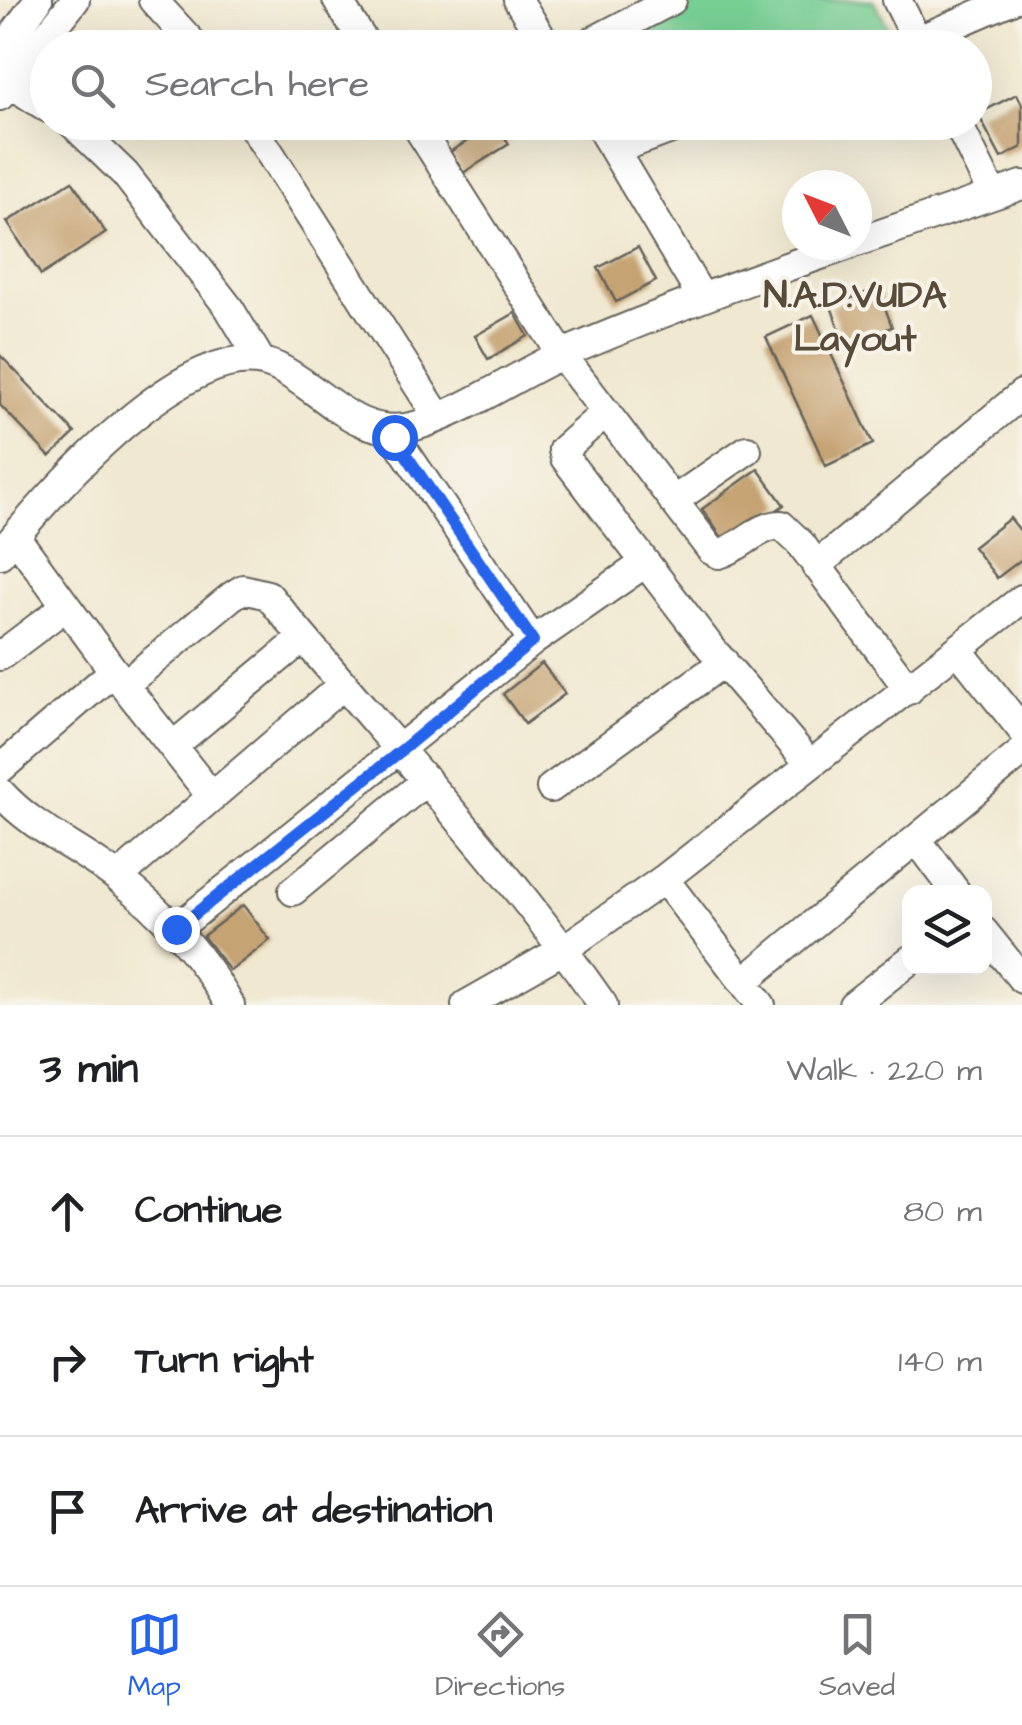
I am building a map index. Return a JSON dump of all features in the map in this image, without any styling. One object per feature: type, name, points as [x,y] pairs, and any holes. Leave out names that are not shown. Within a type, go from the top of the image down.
[{"type":"street","points":[[0,54],[38,0]]},
{"type":"street","points":[[49,30],[74,0]]},
{"type":"street","points":[[153,0],[180,30]]},
{"type":"street","points":[[337,0],[356,30]]},
{"type":"street","points":[[518,0],[537,30]]},
{"type":"street","points":[[614,30],[672,0]]},
{"type":"street","points":[[896,0],[907,30]]},
{"type":"street","points":[[946,30],[1011,0]]},
{"type":"street","points":[[30,53],[3,86],[30,99]]},
{"type":"street","points":[[89,140],[125,174],[229,308],[261,361]]},
{"type":"street","points":[[261,140],[438,417]]},
{"type":"street","points":[[425,140],[562,355],[711,550],[719,554],[767,526],[781,526],[791,532],[909,690]]},
{"type":"street","points":[[608,140],[702,296]]},
{"type":"street","points":[[614,150],[641,140]]},
{"type":"street","points":[[966,140],[993,195]]},
{"type":"street","points":[[872,237],[1022,185]]},
{"type":"street","points":[[212,797],[66,606],[8,545],[76,468],[115,431],[156,401],[218,365],[261,361],[278,367],[366,425],[390,431],[438,417],[562,355],[702,296],[806,260]]},
{"type":"street","points":[[816,566],[1022,394]]},
{"type":"street","points":[[606,412],[569,442],[565,458],[724,662],[810,764]]},
{"type":"street","points":[[390,431],[533,641]]},
{"type":"street","points":[[673,501],[747,450]]},
{"type":"street","points":[[176,929],[533,641],[646,563]]},
{"type":"street","points":[[0,768],[243,589],[256,590],[268,596],[402,750],[564,948],[603,1005]]},
{"type":"street","points":[[466,1005],[564,948],[664,879],[1022,599]]},
{"type":"street","points":[[0,656],[66,606]]},
{"type":"street","points":[[173,746],[303,638]]},
{"type":"street","points":[[958,650],[1022,730]]},
{"type":"street","points":[[550,788],[724,662]]},
{"type":"street","points":[[118,877],[344,684]]},
{"type":"street","points":[[743,982],[1022,752]]},
{"type":"street","points":[[293,891],[427,780]]},
{"type":"street","points":[[0,792],[42,831],[118,877],[176,929],[230,1005]]},
{"type":"street","points":[[918,840],[951,885]]},
{"type":"street","points":[[664,879],[761,1005]]},
{"type":"street","points":[[992,942],[1022,979]]},
{"type":"street","points":[[853,1005],[902,966]]},
{"type":"green space","points":[[702,0],[873,0],[889,30],[645,30]]},
{"type":"building","points":[[1017,94],[1022,104],[1022,147],[1001,158],[992,140],[992,107]]},
{"type":"building","points":[[469,140],[507,140],[509,144],[463,173],[450,152]]},
{"type":"building","points":[[72,181],[106,233],[41,275],[7,222]]},
{"type":"building","points":[[638,247],[656,281],[616,302],[598,268]]},
{"type":"building","points":[[878,288],[892,327],[844,344],[831,306]]},
{"type":"building","points":[[515,313],[528,336],[488,359],[475,336]]},
{"type":"building","points":[[813,315],[873,444],[826,466],[766,337]]},
{"type":"building","points":[[0,355],[75,433],[50,457],[0,405]]},
{"type":"building","points":[[758,469],[784,505],[727,545],[702,509]]},
{"type":"building","points":[[1010,518],[1022,533],[1022,559],[997,578],[973,547]]},
{"type":"building","points":[[542,663],[565,694],[525,724],[503,694]]},
{"type":"building","points":[[243,905],[270,940],[230,971],[203,936]]},
{"type":"district","name":"N.A.D.VUDA Layout","points":[[855,318]]},
{"type":"route","points":[[176,929],[533,641],[394,437]]}]
